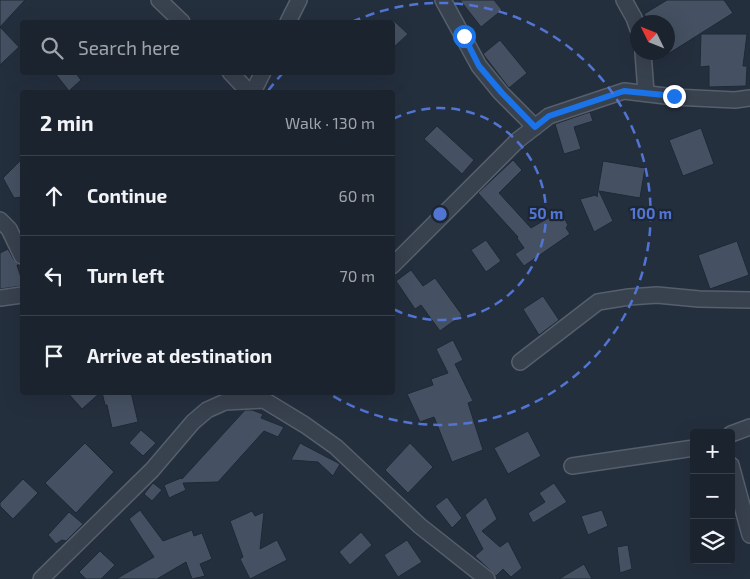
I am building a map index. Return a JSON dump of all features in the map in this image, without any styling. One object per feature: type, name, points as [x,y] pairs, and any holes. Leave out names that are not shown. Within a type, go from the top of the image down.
[{"type":"street","points":[[159,0],[180,20]]},
{"type":"street","points":[[289,20],[299,0]]},
{"type":"street","points":[[443,0],[479,66],[535,127]]},
{"type":"street","points":[[628,2],[633,15]]},
{"type":"street","points":[[644,60],[646,93]]},
{"type":"street","points":[[233,75],[247,90]]},
{"type":"street","points":[[255,90],[262,75]]},
{"type":"street","points":[[395,263],[518,140],[549,116],[624,91],[735,100],[750,98]]},
{"type":"street","points":[[0,220],[9,229],[20,252]]},
{"type":"street","points":[[0,298],[20,295]]},
{"type":"street","points":[[520,362],[598,302],[657,295],[699,299],[750,300]]},
{"type":"street","points":[[50,576],[152,470],[193,422],[222,397],[267,396],[336,447],[420,526],[487,579]]},
{"type":"street","points":[[735,433],[750,427]]},
{"type":"street","points":[[572,466],[690,449]]},
{"type":"street","points":[[733,474],[750,535]]},
{"type":"building","points":[[0,0],[25,0],[0,27]]},
{"type":"building","points":[[460,0],[494,0],[502,10],[481,27]]},
{"type":"building","points":[[667,0],[724,0],[733,13],[675,50],[675,15],[644,14]]},
{"type":"building","points":[[395,22],[408,34],[395,46]]},
{"type":"building","points":[[0,27],[19,47],[0,65]]},
{"type":"building","points":[[701,34],[747,34],[743,66],[747,66],[746,86],[709,87],[709,66],[700,67]]},
{"type":"building","points":[[500,40],[527,73],[509,88],[483,54]]},
{"type":"building","points":[[56,75],[77,75],[81,80],[68,90]]},
{"type":"building","points":[[590,112],[593,121],[574,127],[581,149],[564,154],[555,124]]},
{"type":"building","points":[[437,126],[474,160],[462,174],[424,139]]},
{"type":"building","points":[[701,128],[714,164],[683,176],[669,140]]},
{"type":"building","points":[[513,160],[522,170],[499,193],[531,228],[560,211],[568,225],[566,228],[570,234],[524,266],[515,254],[524,248],[518,237],[478,193]]},
{"type":"building","points":[[20,161],[20,197],[14,198],[3,178]]},
{"type":"building","points":[[603,161],[645,168],[640,198],[599,191],[613,221],[594,232],[580,199],[596,195],[597,197]]},
{"type":"building","points":[[486,240],[501,261],[486,272],[471,250]]},
{"type":"building","points":[[737,241],[749,275],[710,289],[698,255]]},
{"type":"building","points":[[8,249],[19,265],[17,265],[20,275],[20,286],[0,289],[0,253]]},
{"type":"building","points":[[411,270],[423,286],[435,278],[462,315],[440,331],[421,305],[415,309],[396,281]]},
{"type":"building","points":[[543,296],[559,320],[539,335],[523,309]]},
{"type":"building","points":[[453,340],[463,360],[455,364],[473,401],[468,403],[483,450],[452,462],[434,417],[420,422],[407,394],[433,385],[431,379],[448,373],[436,349]]},
{"type":"building","points":[[70,395],[98,395],[82,409]]},
{"type":"building","points":[[103,395],[132,395],[138,422],[112,428],[107,405],[105,405]]},
{"type":"building","points":[[245,410],[252,410],[263,414],[261,418],[284,427],[278,437],[264,431],[218,482],[183,483],[186,490],[169,498],[164,485],[182,479]]},
{"type":"building","points":[[141,430],[156,443],[143,456],[129,443]]},
{"type":"building","points":[[528,431],[541,456],[508,474],[494,448]]},
{"type":"building","points":[[85,443],[114,472],[76,513],[45,483]]},
{"type":"building","points":[[300,443],[340,464],[333,476],[318,462],[291,460]]},
{"type":"building","points":[[410,443],[433,467],[408,493],[385,470]]},
{"type":"building","points":[[23,479],[38,493],[13,519],[0,506],[0,503]]},
{"type":"building","points":[[153,483],[162,490],[152,501],[144,494]]},
{"type":"building","points":[[554,483],[567,502],[533,523],[528,513],[545,502],[539,493]]},
{"type":"building","points":[[447,497],[462,518],[452,528],[435,506]]},
{"type":"building","points":[[486,497],[497,519],[482,531],[500,547],[508,541],[522,568],[511,577],[503,569],[496,576],[475,556],[483,549],[465,515]]},
{"type":"building","points":[[140,510],[163,541],[192,530],[194,536],[202,533],[212,559],[200,564],[205,576],[192,579],[186,562],[157,579],[116,579],[154,557],[129,519]]},
{"type":"building","points":[[602,510],[608,526],[588,535],[581,516]]},
{"type":"building","points":[[252,511],[255,516],[264,512],[260,549],[277,540],[287,560],[250,579],[240,559],[243,557],[230,521]]},
{"type":"building","points":[[69,512],[83,524],[66,541],[62,540],[56,544],[48,535]]},
{"type":"building","points":[[361,532],[372,545],[350,565],[339,552]]},
{"type":"building","points":[[407,540],[422,562],[398,577],[384,555]]},
{"type":"building","points":[[628,545],[632,569],[620,573],[617,547]]},
{"type":"building","points":[[100,551],[115,565],[101,579],[86,579],[79,572]]},
{"type":"building","points":[[584,564],[592,579],[559,579]]},
{"type":"route","points":[[464,36],[479,66],[535,127],[549,116],[624,91],[674,96]]}]
